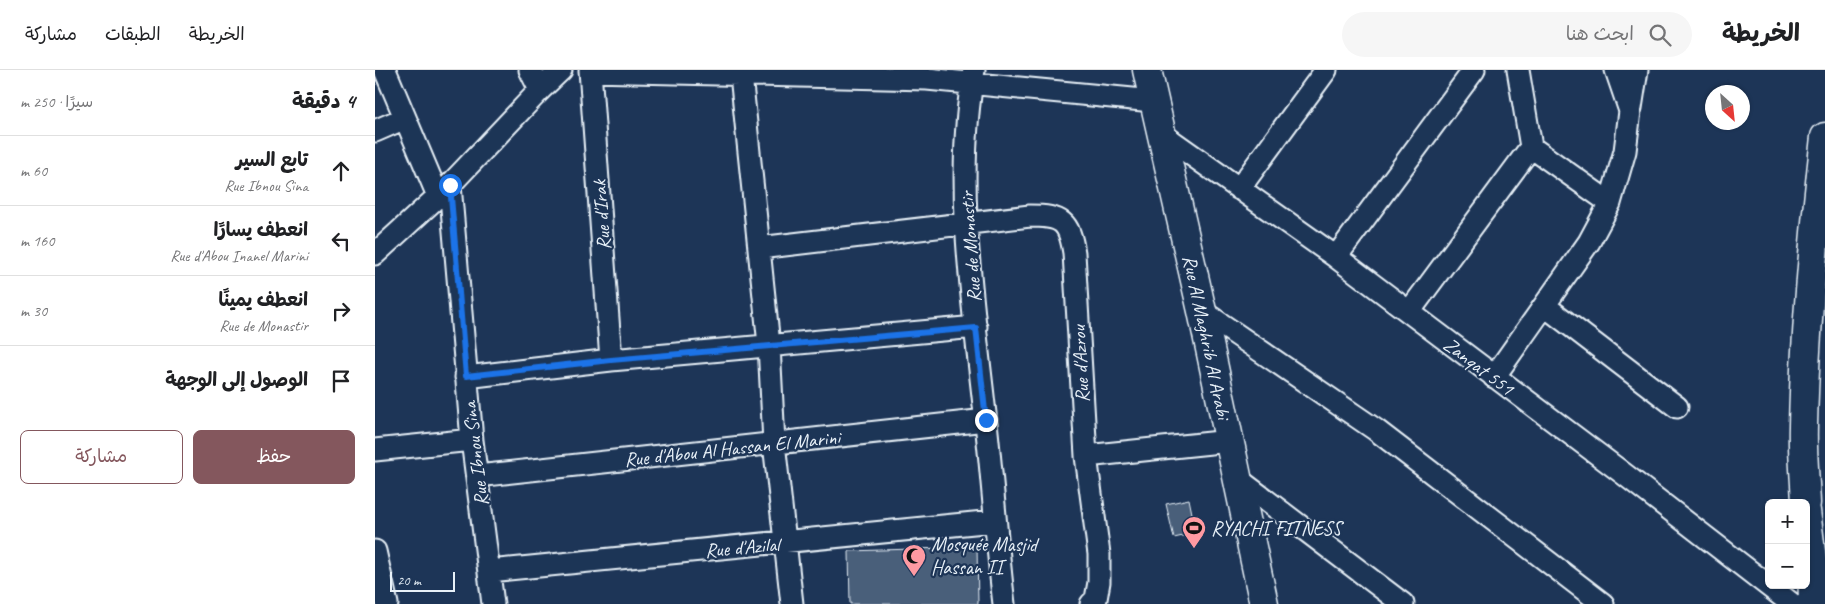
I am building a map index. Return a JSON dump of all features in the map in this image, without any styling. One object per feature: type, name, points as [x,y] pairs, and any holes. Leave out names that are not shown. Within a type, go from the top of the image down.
[{"type":"street","name":"Rue Ibnou Sina","points":[[385,70],[405,118],[444,190],[472,440],[493,604]]},
{"type":"street","points":[[531,70],[539,90]]},
{"type":"street","points":[[375,254],[444,190],[539,90],[561,70]]},
{"type":"street","points":[[590,70],[741,75],[922,74],[973,77],[1153,101]]},
{"type":"street","name":"Rue d'Irak","points":[[590,70],[611,360]]},
{"type":"street","name":"Rue Al Maghrib Al Arabi","points":[[1147,70],[1202,311],[1264,604]]},
{"type":"street","points":[[1239,189],[1326,70]]},
{"type":"street","points":[[1336,257],[1474,70]]},
{"type":"street","points":[[1518,70],[1531,147],[1610,204]]},
{"type":"street","points":[[1616,70],[1630,111]]},
{"type":"street","points":[[1494,377],[1589,242],[1610,204],[1625,151],[1637,70]]},
{"type":"street","points":[[741,75],[769,345],[774,443],[792,604]]},
{"type":"street","name":"Rue de Monastir","points":[[973,77],[965,155],[967,224],[994,521],[1004,604]]},
{"type":"street","points":[[375,131],[405,118]]},
{"type":"street","name":"Zanqat 551","points":[[1162,134],[1336,257],[1624,474],[1792,604]]},
{"type":"street","points":[[1806,499],[1803,428],[1807,330],[1817,203],[1825,137]]},
{"type":"street","points":[[1409,312],[1531,147]]},
{"type":"street","name":"Rue d'Azrou","points":[[759,248],[1030,216],[1050,216],[1060,221],[1071,233],[1074,253],[1086,456],[1099,554],[1099,582],[1096,599],[1091,604]]},
{"type":"street","points":[[1545,306],[1677,407]]},
{"type":"street","points":[[1202,311],[1376,430],[1603,604]]},
{"type":"street","points":[[466,376],[769,345],[976,328]]},
{"type":"street","name":"Rue d'Abou Al Hassan El Marini","points":[[477,476],[986,420]]},
{"type":"street","points":[[375,450],[472,440]]},
{"type":"street","points":[[1086,456],[1230,442]]},
{"type":"street","points":[[1238,479],[1403,604]]},
{"type":"street","name":"Rue d'Azilal","points":[[489,571],[994,521]]},
{"type":"street","points":[[1810,544],[1813,604]]},
{"type":"street","points":[[375,551],[387,604]]},
{"type":"building","points":[[1189,499],[1196,533],[1174,538],[1166,504]]},
{"type":"building","name":"Mosquée Masjid Hassan II","points":[[977,547],[978,604],[850,604],[849,551]]},
{"type":"place","name":"RYACHI FITNESS","points":[[1194,549]]},
{"type":"place","name":"Mosquée Masjid Hassan II","points":[[914,577]]},
{"type":"route","points":[[450,185],[466,376],[769,345],[976,328],[986,420]]}]
